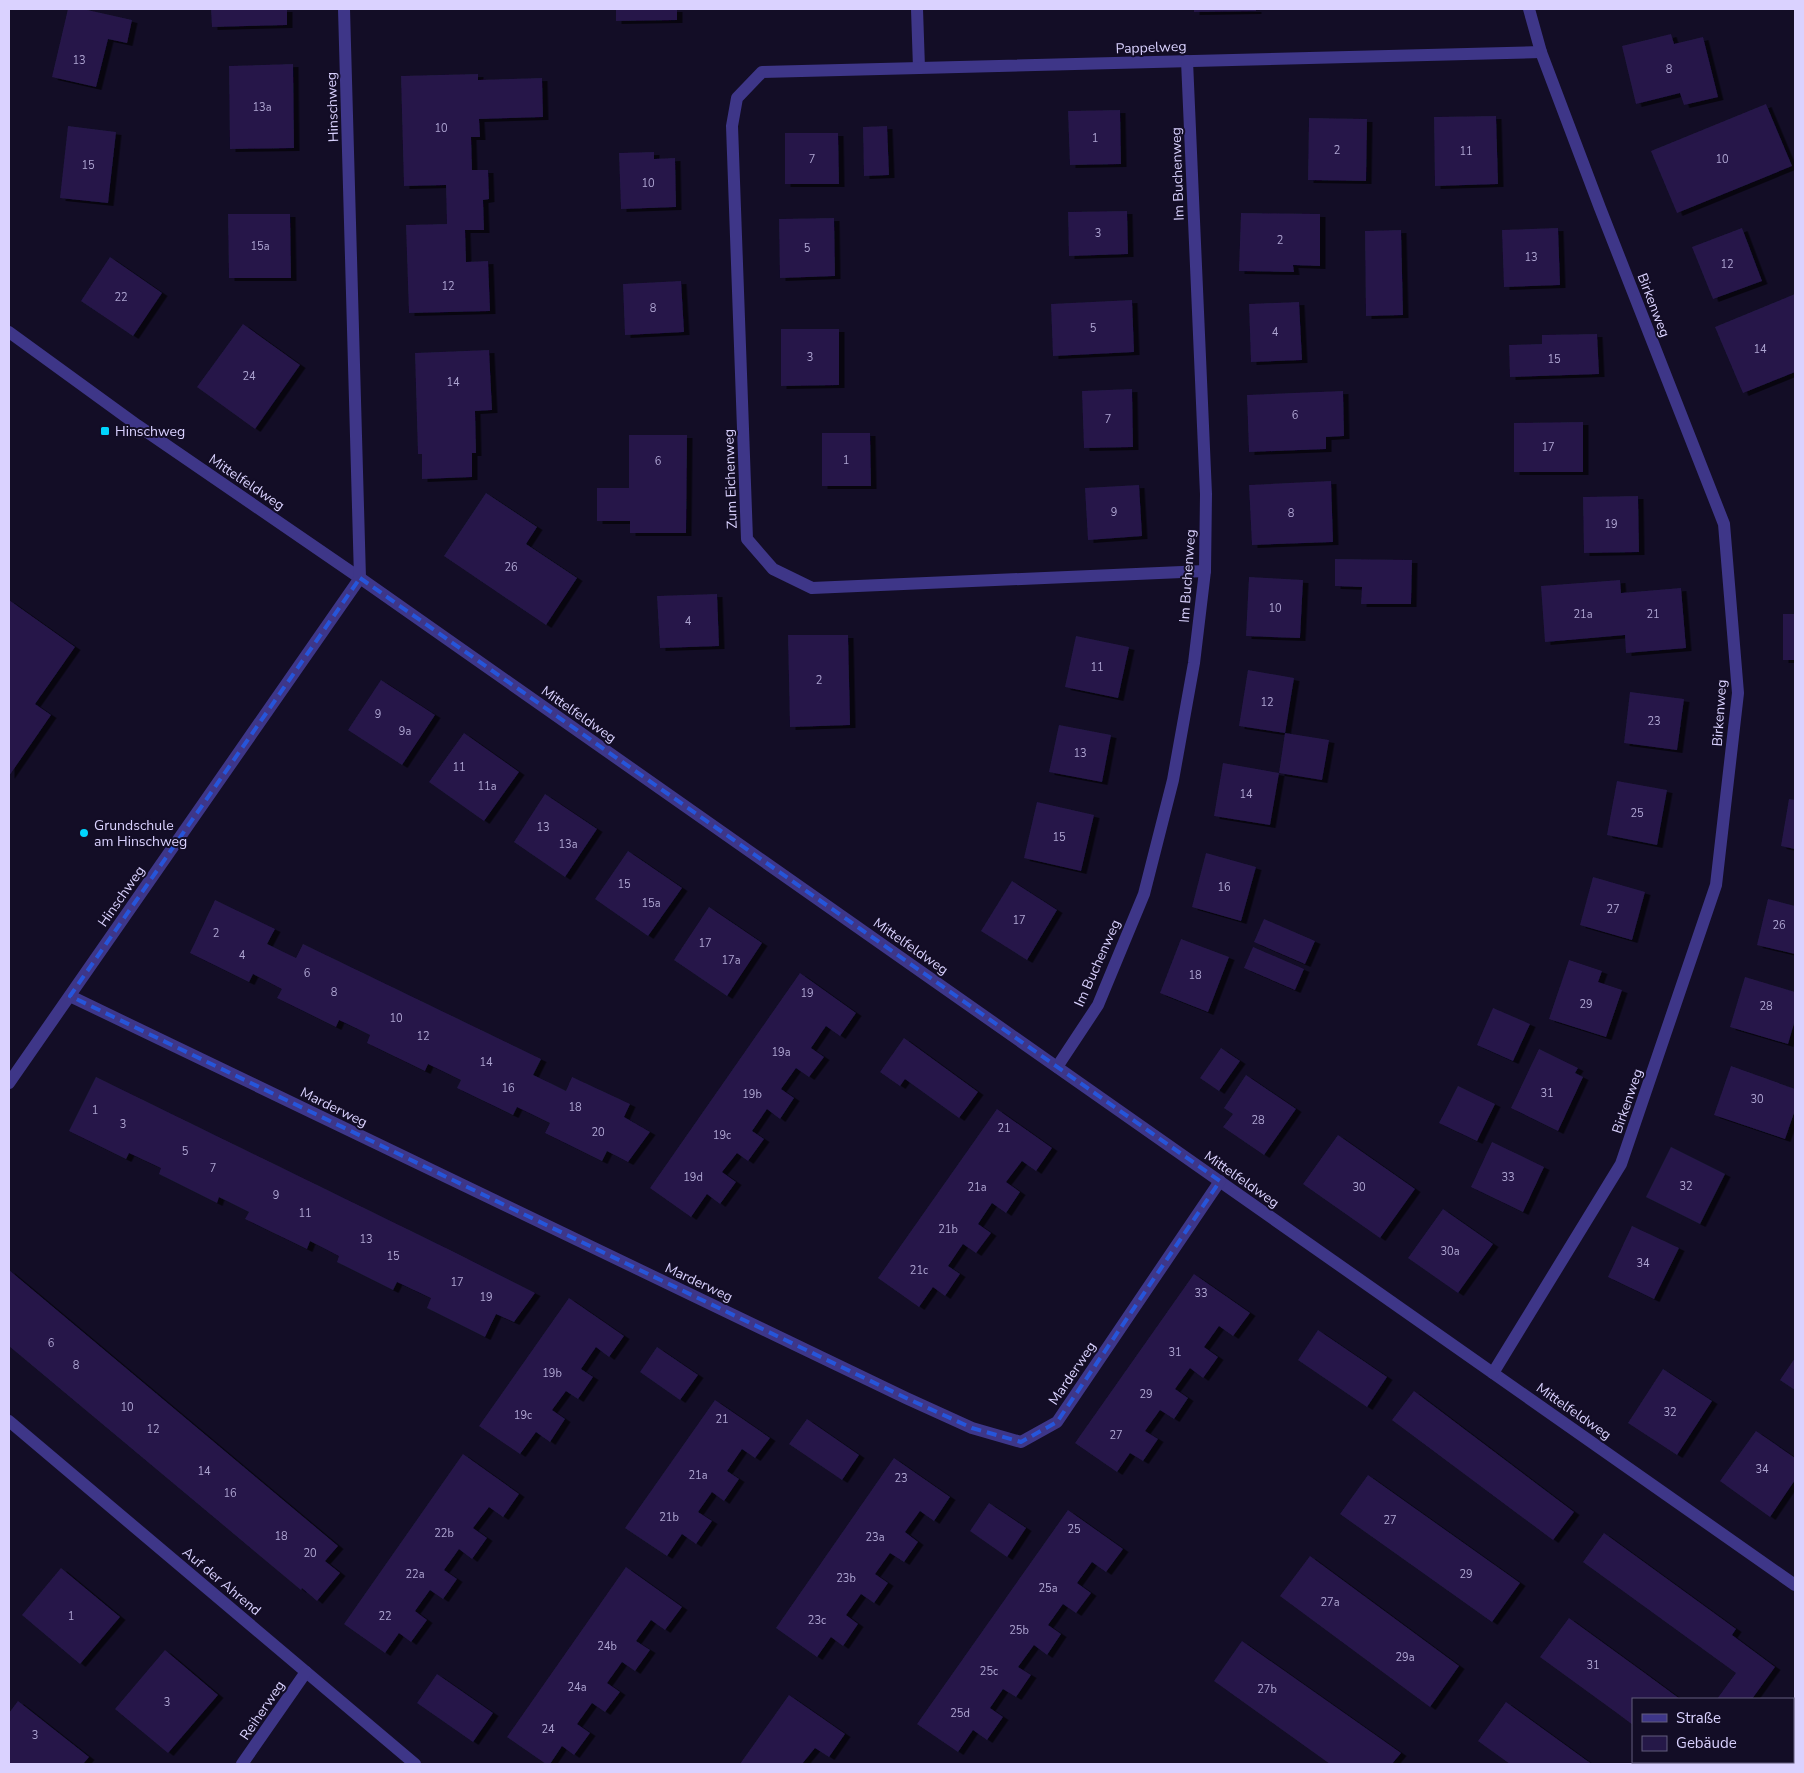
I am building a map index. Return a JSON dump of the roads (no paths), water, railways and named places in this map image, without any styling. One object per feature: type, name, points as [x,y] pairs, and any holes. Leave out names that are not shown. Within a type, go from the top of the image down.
[{"type":"street","name":"Hinschweg","points":[[9,1083],[360,578],[344,9]]},
{"type":"street","points":[[916,9],[919,68]]},
{"type":"street","name":"Birkenweg","points":[[1493,1373],[1620,1164],[1716,885],[1738,693],[1724,524],[1600,208],[1541,52],[1529,9]]},
{"type":"street","name":"Pappelweg","points":[[762,72],[1541,52]]},
{"type":"street","name":"Im Buchenweg","points":[[1057,1067],[1098,1005],[1144,894],[1174,780],[1194,663],[1205,571],[1206,494],[1187,61]]},
{"type":"street","name":"Zum Eichenweg","points":[[762,72],[737,98],[732,126],[747,539],[773,569],[812,588],[1205,571]]},
{"type":"street","name":"Mittelfeldweg","points":[[9,332],[137,425],[360,578],[1795,1585]]},
{"type":"street","name":"Marderweg","points":[[70,996],[906,1398],[972,1428],[1021,1442],[1057,1422],[1220,1181]]},
{"type":"street","name":"Auf der Ahrend","points":[[9,1422],[415,1764]]},
{"type":"street","name":"Reiherweg","points":[[242,1764],[306,1672]]},
{"type":"place","name":"Hinschweg","points":[[105,431]]},
{"type":"place","name":"Grundschule am Hinschweg","points":[[84,833]]}]
